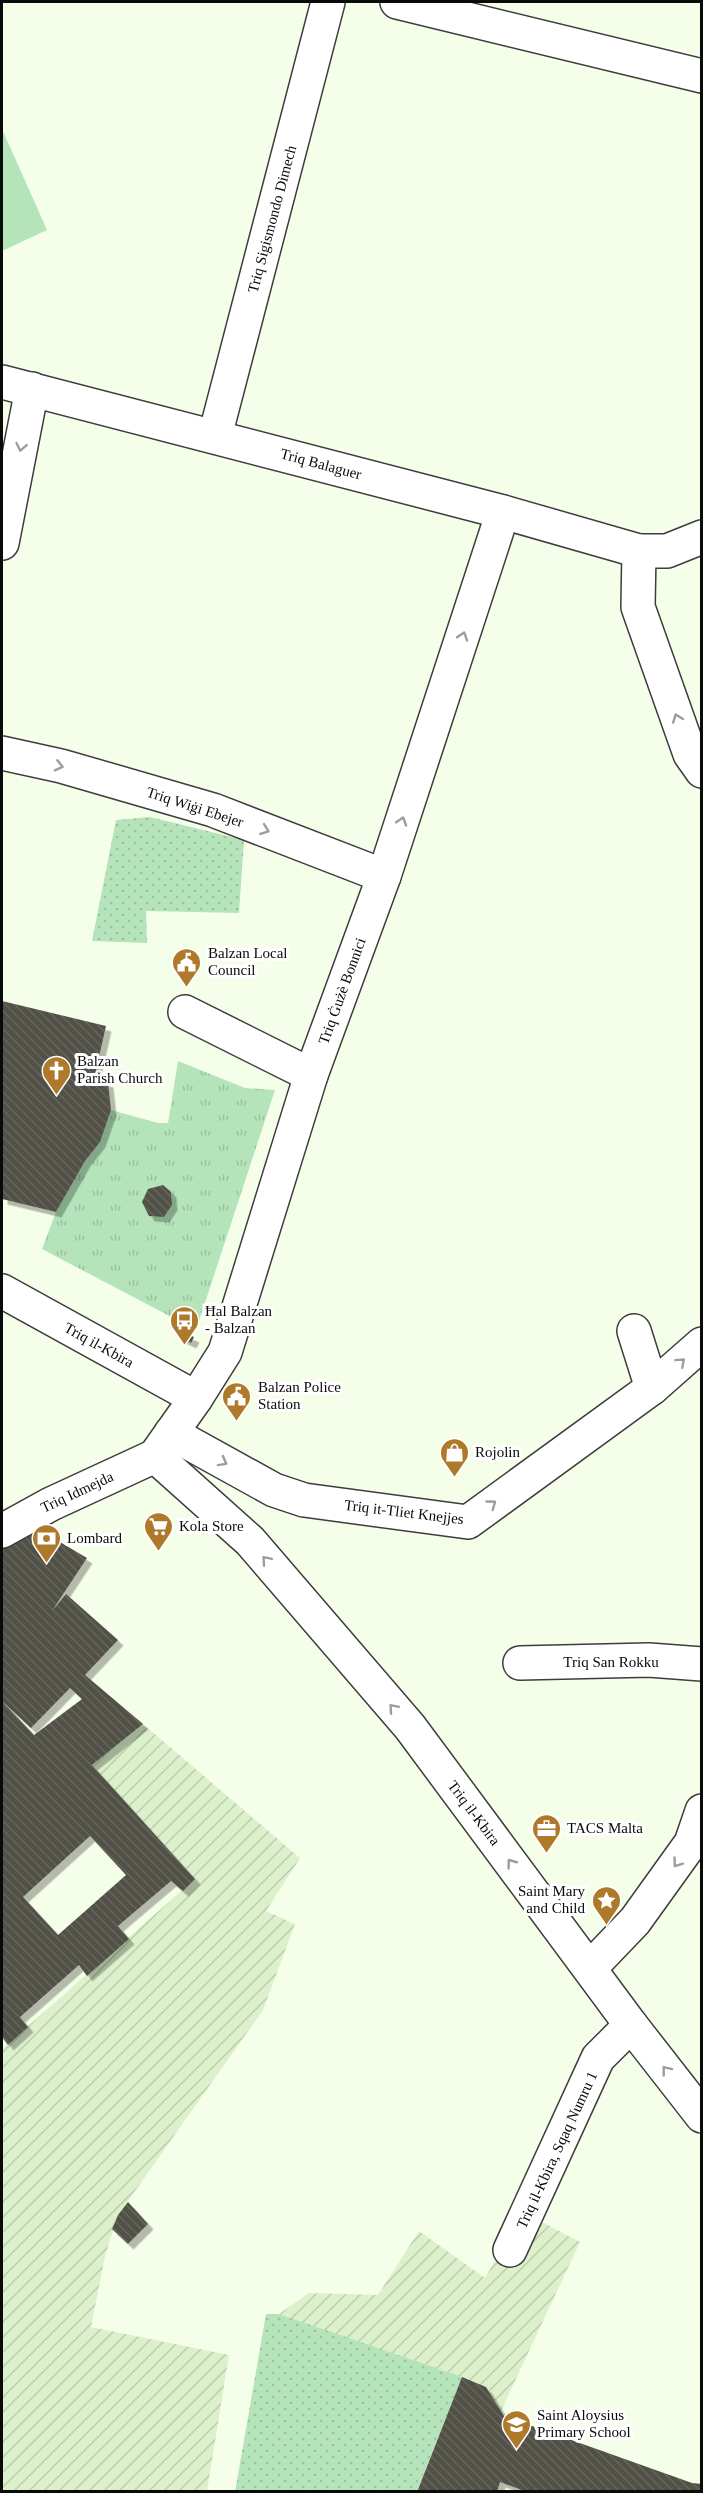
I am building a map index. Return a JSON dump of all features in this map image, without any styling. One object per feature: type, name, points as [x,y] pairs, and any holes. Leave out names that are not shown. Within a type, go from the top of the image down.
[{"type":"street","name":"Triq Sigismondo Dimech","points":[[216,436],[328,2]]},
{"type":"street","points":[[397,2],[477,12],[702,76]]},
{"type":"street","name":"Triq Balaguer","points":[[17,386],[503,512],[639,551],[667,550],[702,537]]},
{"type":"street","points":[[2,543],[17,386]]},
{"type":"street","name":"Triq Ġużè Bonnici","points":[[163,1445],[225,1352],[311,1075],[384,876],[503,512]]},
{"type":"street","points":[[639,551],[638,608],[690,754],[702,771]]},
{"type":"street","name":"Triq Wiġi Ebejer","points":[[2,753],[61,766],[213,810],[384,876]]},
{"type":"street","points":[[185,1012],[311,1075]]},
{"type":"street","name":"Triq il-Kbira","points":[[2,1291],[196,1398]]},
{"type":"street","points":[[634,1331],[652,1388]]},
{"type":"street","name":"Triq it-Tliet Knejjes","points":[[163,1445],[304,1500],[468,1522],[652,1388],[702,1344]]},
{"type":"street","name":"Triq il-Kbira","points":[[163,1445],[230,1523],[250,1541],[410,1727],[631,2025],[702,2116]]},
{"type":"street","name":"Triq Idmejda","points":[[2,1531],[163,1445]]},
{"type":"street","points":[[230,1523],[274,1490]]},
{"type":"street","name":"Triq San Rokku","points":[[520,1663],[649,1660],[702,1664]]},
{"type":"street","points":[[590,1968],[635,1921],[691,1843],[702,1811]]},
{"type":"street","name":"Triq il-Kbira, Sqaq Numru 1","points":[[510,2250],[598,2058],[631,2025]]},
{"type":"green space","points":[[2,129],[47,230],[2,251]]},
{"type":"green space","points":[[150,817],[244,840],[239,913],[146,911],[147,943],[92,941],[116,820]]},
{"type":"green space","points":[[178,1061],[245,1088],[275,1090],[196,1330],[42,1249],[56,1212],[111,1110],[158,1123],[168,1123]]},
{"type":"green space","points":[[143,1724],[300,1858],[266,1911],[295,1924],[263,2010],[118,2215],[105,2256],[91,2327],[229,2355],[207,2491],[2,2491],[2,2049],[195,1879],[92,1765]]},
{"type":"green space","points":[[533,2217],[580,2242],[501,2411],[486,2387],[279,2314],[309,2293],[378,2295],[419,2231],[485,2278],[500,2252]]},
{"type":"green space","points":[[266,2314],[279,2314],[462,2377],[417,2491],[235,2492]]},
{"type":"building","name":"Balzan Parish Church","points":[[2,1001],[106,1026],[94,1079],[108,1082],[111,1110],[100,1142],[85,1161],[56,1212],[2,1199]]},
{"type":"building","points":[[163,1185],[171,1192],[172,1205],[164,1217],[149,1216],[142,1202],[148,1189]]},
{"type":"building","points":[[180,1331],[194,1337],[191,1343],[178,1337]]},
{"type":"building","points":[[38,1529],[87,1558],[52,1611],[66,1594],[118,1640],[85,1675],[143,1724],[92,1765],[195,1879],[183,1891],[171,1881],[118,1926],[129,1939],[87,1976],[79,1965],[20,2017],[28,2027],[8,2045],[2,2037],[2,1701],[2,1549]],"holes":[[[70,1688],[82,1699],[34,1735],[2,1701],[31,1728]],[[90,1836],[126,1875],[58,1935],[23,1897]]]},
{"type":"building","points":[[128,2202],[148,2224],[128,2244],[112,2229],[118,2215]]},
{"type":"building","name":"Saint Aloysius Primary School","points":[[462,2377],[486,2387],[504,2416],[692,2483],[702,2484],[702,2492],[527,2492],[500,2482],[497,2492],[417,2492]]},
{"type":"place","name":"Balzan Local Council","points":[[187,988]]},
{"type":"place","name":"Balzan Parish Church","points":[[56,1096]]},
{"type":"place","name":"Ħal Balzan - Balzan","points":[[184,1346]]},
{"type":"place","name":"Balzan Police Station","points":[[237,1422]]},
{"type":"place","name":"Rojolin","points":[[454,1478]]},
{"type":"place","name":"Kola Store","points":[[158,1552]]},
{"type":"place","name":"Lombard","points":[[46,1564]]},
{"type":"place","name":"TACS Malta","points":[[546,1854]]},
{"type":"place","name":"Saint Mary and Child","points":[[606,1926]]},
{"type":"place","name":"Saint Aloysius Primary School","points":[[516,2450]]}]
